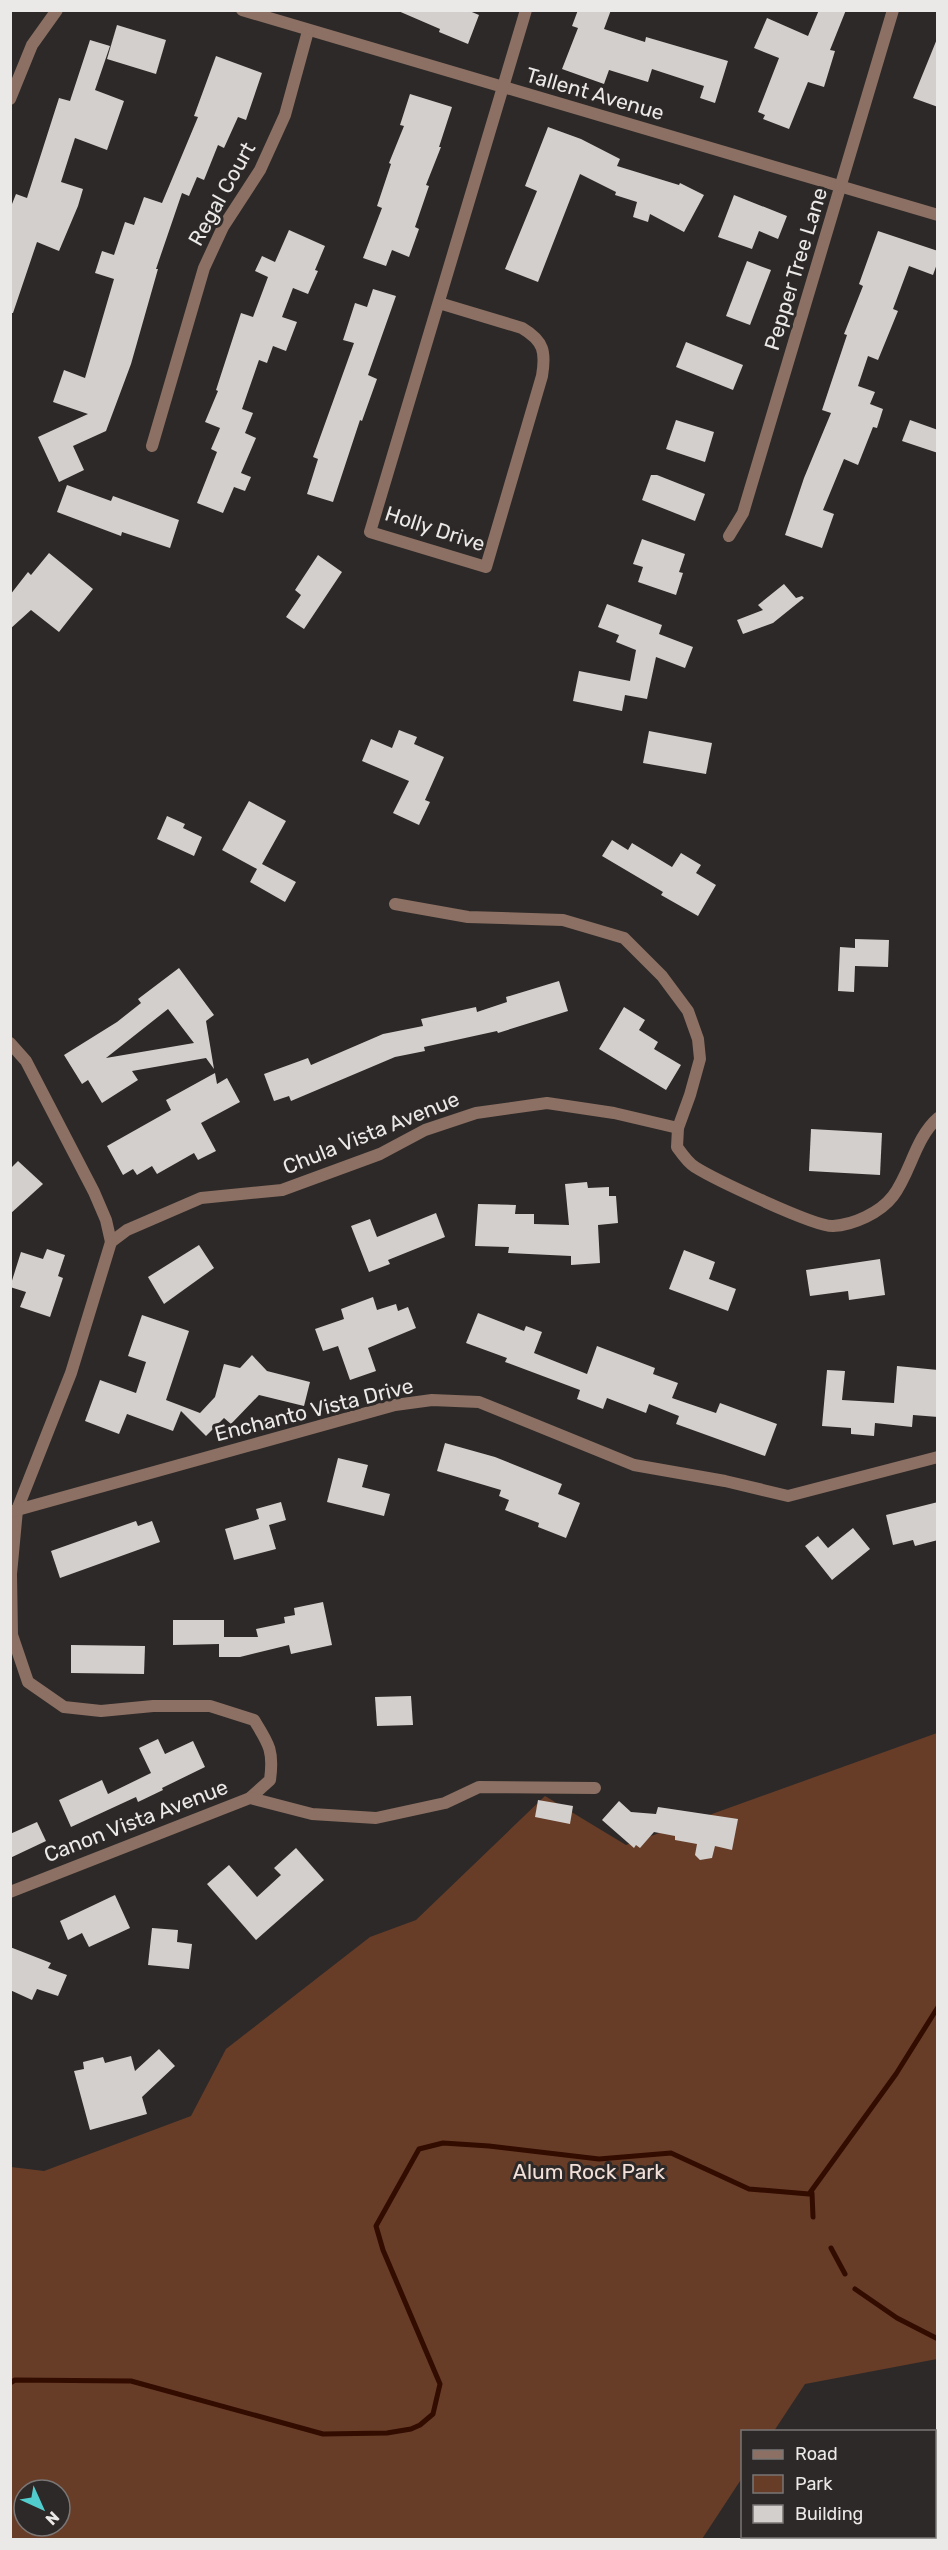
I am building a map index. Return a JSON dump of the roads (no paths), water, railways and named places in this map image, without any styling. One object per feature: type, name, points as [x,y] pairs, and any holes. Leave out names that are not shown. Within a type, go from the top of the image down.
[{"type":"street","points":[[10,99],[32,45],[57,10]]},
{"type":"street","name":"Tallent Avenue","points":[[242,10],[938,215]]},
{"type":"street","name":"Holly Drive","points":[[438,303],[522,328],[534,336],[542,346],[544,360],[542,376],[486,567],[370,532],[438,303],[504,88],[526,10]]},
{"type":"street","name":"Pepper Tree Lane","points":[[729,536],[743,513],[893,10]]},
{"type":"street","name":"Regal Court","points":[[152,446],[204,268],[222,227],[260,170],[281,124],[308,31]]},
{"type":"street","points":[[395,904],[468,917],[563,920],[624,938],[662,976],[688,1011],[698,1039],[700,1059],[678,1128],[677,1147],[693,1166],[758,1198],[831,1226],[859,1222],[892,1197],[913,1159],[925,1129],[938,1118]]},
{"type":"street","points":[[10,1043],[26,1061],[94,1192],[106,1220],[111,1242],[70,1373],[14,1511],[11,1574],[12,1635],[28,1682],[64,1707],[101,1711],[153,1706],[210,1706],[254,1720],[270,1745],[273,1760],[270,1780],[250,1798]]},
{"type":"street","name":"Chula Vista Avenue","points":[[111,1242],[128,1230],[201,1198],[282,1190],[381,1154],[425,1130],[476,1113],[547,1103],[614,1113],[678,1128]]},
{"type":"street","name":"Enchanto Vista Drive","points":[[14,1511],[395,1405],[432,1400],[479,1402],[634,1465],[725,1481],[788,1496],[938,1457]]},
{"type":"street","name":"Canon Vista Avenue","points":[[10,1892],[250,1798],[312,1814],[376,1818],[445,1803],[479,1787],[595,1788]]},
{"type":"waterway","points":[[10,2383],[15,2380],[131,2381],[323,2434],[387,2433],[411,2429],[433,2414],[440,2384],[383,2250],[376,2226],[419,2149],[443,2143],[599,2159],[671,2153],[749,2189],[809,2194],[896,2074],[938,2007]]},
{"type":"waterway","points":[[812,2193],[813,2217]]},
{"type":"waterway","points":[[831,2248],[845,2274]]},
{"type":"waterway","points":[[855,2289],[897,2318],[938,2339]]},
{"type":"park label","name":"Alum Rock Park","points":[[589,2172]]}]
